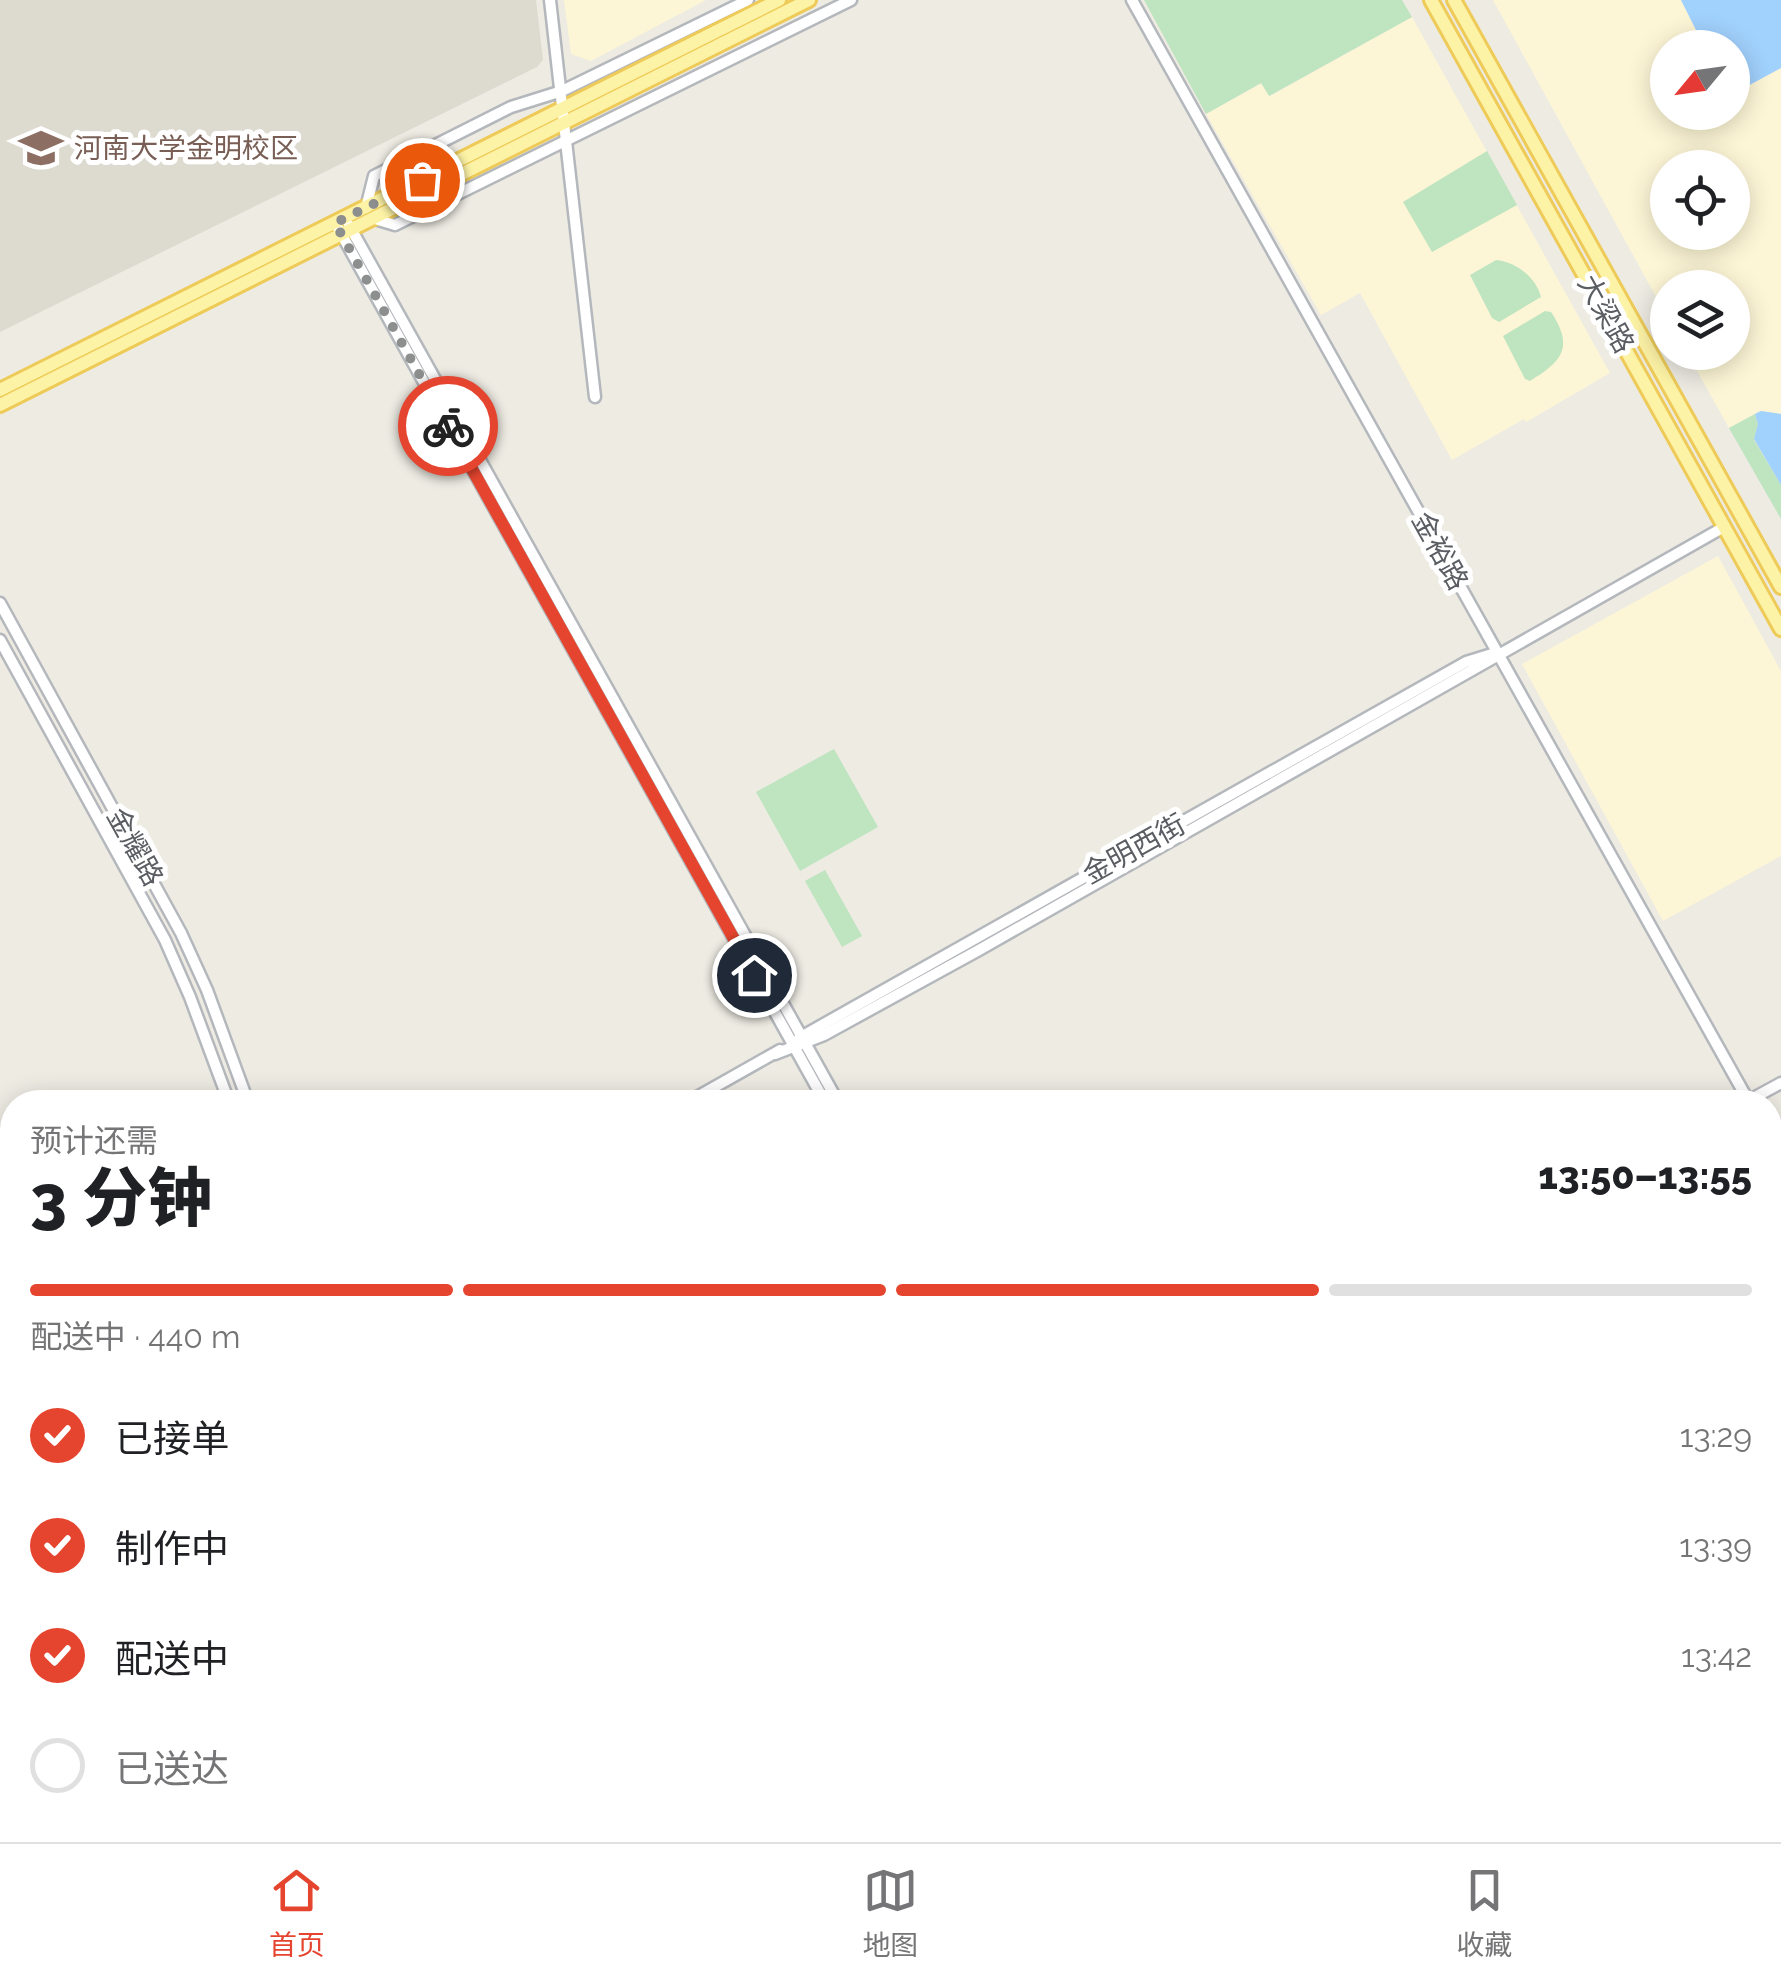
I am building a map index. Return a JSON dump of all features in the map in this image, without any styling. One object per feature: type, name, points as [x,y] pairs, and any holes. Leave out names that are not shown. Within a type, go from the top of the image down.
[{"type":"main road","points":[[0,405],[779,0]]},
{"type":"main road","points":[[565,114],[809,0]]},
{"type":"main road","name":"大梁路","points":[[1432,0],[1781,629]]},
{"type":"main road","name":"大梁路","points":[[1454,0],[1781,587]]},
{"type":"main road","points":[[0,390],[344,226]]},
{"type":"street","points":[[550,0],[595,397]]},
{"type":"street","points":[[748,0],[562,91],[512,107],[374,176],[370,213],[395,225],[852,0]]},
{"type":"street","name":"金裕路","points":[[1132,0],[1741,1090]]},
{"type":"street","points":[[344,226],[798,1042],[830,1090]]},
{"type":"street","name":"金明西街","points":[[710,1090],[798,1042],[824,1035],[996,940],[1724,526]]},
{"type":"street","name":"金耀路","points":[[0,603],[181,933],[244,1090]]},
{"type":"street","name":"金耀路","points":[[0,640],[165,940],[224,1090]]},
{"type":"street","points":[[798,1042],[820,1090]]},
{"type":"shaded area","points":[[0,0],[536,0],[543,60],[537,67],[0,332]]},
{"type":"shaded area","points":[[564,0],[706,0],[591,61],[571,54]]},
{"type":"shaded area","points":[[1493,0],[1681,0],[1696,30],[1650,30],[1650,130],[1750,130],[1750,85],[1781,68],[1781,414],[1760,411],[1729,428],[1697,370],[1750,370],[1750,270],[1650,270],[1650,286]]},
{"type":"shaded area","points":[[1412,17],[1610,373],[1452,460],[1360,293],[1321,315],[1206,114],[1262,83],[1270,96]]},
{"type":"shaded area","points":[[1718,556],[1781,671],[1781,856],[1663,921],[1522,664]]},
{"type":"green space","points":[[1144,0],[1402,0],[1412,17],[1269,96],[1261,83],[1206,114]]},
{"type":"green space","points":[[1487,151],[1517,205],[1432,252],[1403,202]]},
{"type":"green space","points":[[1496,260],[1524,272],[1541,297],[1499,322],[1492,318],[1470,275]]},
{"type":"green space","points":[[1545,311],[1551,312],[1558,325],[1563,345],[1557,360],[1530,381],[1525,379],[1503,336]]},
{"type":"green space","points":[[1755,414],[1758,424],[1754,440],[1781,485],[1781,519],[1729,428]]},
{"type":"green space","points":[[834,749],[878,827],[800,871],[756,792]]},
{"type":"green space","points":[[825,870],[862,936],[842,947],[805,881]]},
{"type":"water","points":[[1681,0],[1781,0],[1781,68],[1750,85],[1750,30],[1696,30]]},
{"type":"water","points":[[1755,414],[1781,414],[1781,485],[1754,439],[1758,424]]},
{"type":"way so far","points":[[422,180],[335,223],[448,426]]},
{"type":"place","name":"河南大学金明校区","points":[[41,148]]},
{"type":"route","points":[[448,426],[754,975]]}]
